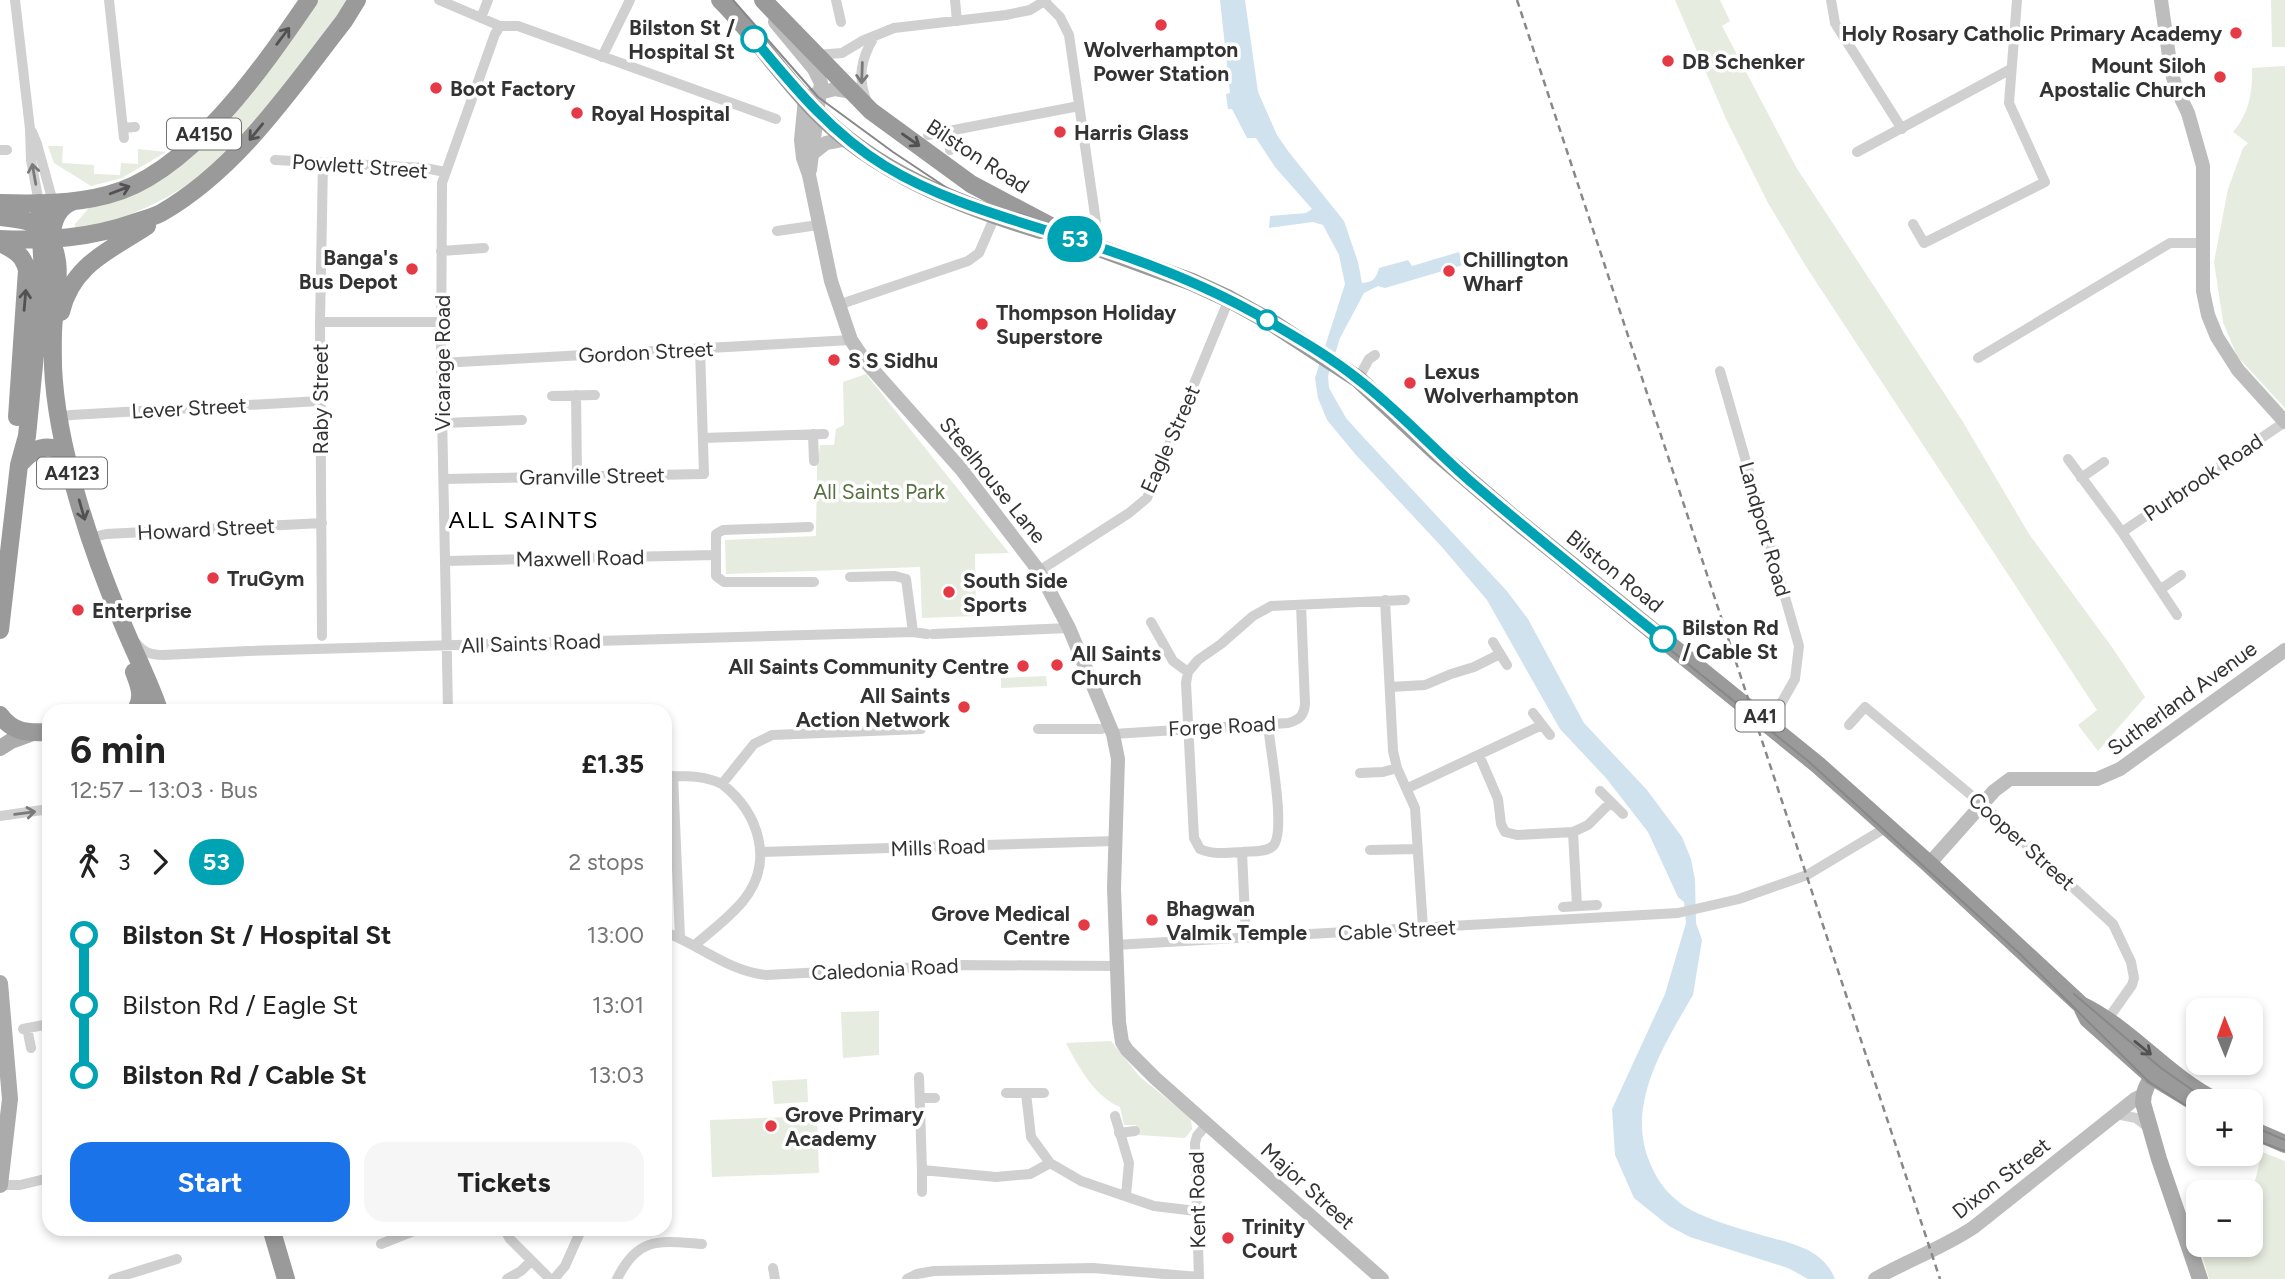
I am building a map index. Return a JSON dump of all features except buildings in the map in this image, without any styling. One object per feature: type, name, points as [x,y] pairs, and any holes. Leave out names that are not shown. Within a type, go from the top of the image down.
[{"type":"highway","name":"A4150","points":[[0,203],[49,207],[106,195],[133,185],[167,166],[234,101],[309,0]]},
{"type":"highway","name":"A4150","points":[[0,241],[105,232],[160,214],[212,175],[250,140],[344,21],[357,0]]},
{"type":"highway","name":"Bilston Road","points":[[720,0],[847,139],[884,166],[995,216],[1077,240],[1192,282],[1229,299],[1358,379],[1436,452],[1512,517],[1770,723],[1929,864],[2081,1005],[2108,1019],[2158,1071],[2194,1089]]},
{"type":"highway","name":"Bilston Road","points":[[768,5],[871,111],[971,184],[1077,240]]},
{"type":"highway","name":"A4123","points":[[49,207],[54,382],[68,461],[90,538],[122,624],[141,691],[139,704]]},
{"type":"highway","points":[[54,347],[63,304],[80,274],[111,246],[152,223],[160,214]]},
{"type":"highway","points":[[0,217],[27,220],[48,237]]},
{"type":"highway","points":[[0,241],[19,253],[27,270],[15,434],[19,465]]},
{"type":"highway","name":"A4123","points":[[0,630],[6,529],[27,436],[51,271]]},
{"type":"highway","points":[[19,465],[40,447],[58,449],[68,461]]},
{"type":"highway","name":"A4123","points":[[122,624],[147,676],[157,704]]},
{"type":"highway","points":[[0,715],[10,727],[21,732],[41,733]]},
{"type":"highway","name":"Bilston Road","points":[[2081,1005],[2088,1019],[2186,1094]]},
{"type":"highway","points":[[2263,1122],[2285,1131]]},
{"type":"highway","points":[[2263,1135],[2285,1144]]},
{"type":"highway","points":[[273,1236],[286,1279]]},
{"type":"main road","points":[[0,748],[11,741],[41,733]]},
{"type":"main road","points":[[0,983],[10,1099],[0,1185]]},
{"type":"main road","points":[[2158,1071],[2143,1095],[2150,1128],[2200,1279]]},
{"type":"street","points":[[15,0],[30,129],[37,144],[49,207]]},
{"type":"street","points":[[109,0],[123,133],[135,127]]},
{"type":"street","points":[[439,0],[500,26],[518,26],[776,118]]},
{"type":"street","points":[[481,18],[488,0]]},
{"type":"street","points":[[601,57],[630,0]]},
{"type":"street","points":[[836,0],[841,22]]},
{"type":"street","points":[[955,0],[957,21]]},
{"type":"street","points":[[1831,0],[1835,23],[1902,129]]},
{"type":"street","points":[[1913,224],[1924,243],[2045,182],[2009,103],[2017,0]]},
{"type":"street","points":[[2161,0],[2171,70],[2188,113],[2203,166],[2203,291],[2208,315],[2217,337],[2238,370],[2285,422]]},
{"type":"street","points":[[816,55],[842,53],[862,41],[894,28],[1030,10],[1045,1],[1060,17],[1069,35],[1096,222]]},
{"type":"street","name":"Steelhouse Lane","points":[[768,5],[776,24],[819,76],[801,140],[803,159],[838,304],[851,340],[865,361],[961,469],[1039,571],[1069,628],[1112,730],[1118,759],[1115,945],[1122,1042],[1127,1050],[1207,1124]]},
{"type":"street","name":"Vicarage Road","points":[[448,704],[441,363],[442,195],[445,172],[500,26]]},
{"type":"street","points":[[871,111],[864,96],[860,73],[864,56],[874,37]]},
{"type":"street","points":[[1857,152],[2011,69]]},
{"type":"street","points":[[814,101],[835,89],[852,92]]},
{"type":"street","name":"Steelhouse Lane","points":[[809,175],[814,101]]},
{"type":"street","points":[[928,135],[1079,106]]},
{"type":"street","points":[[947,131],[950,150]]},
{"type":"street","points":[[812,153],[826,143],[847,139]]},
{"type":"street","name":"Powlett Street","points":[[275,160],[425,168],[445,172]]},
{"type":"street","name":"Raby Street","points":[[322,636],[320,322],[323,163]]},
{"type":"street","points":[[838,304],[968,261],[979,253],[995,216]]},
{"type":"street","points":[[778,231],[818,225]]},
{"type":"street","points":[[1978,358],[2169,243],[2204,243]]},
{"type":"street","points":[[441,251],[484,248]]},
{"type":"street","name":"Eagle Street","points":[[1039,571],[1129,513],[1147,498],[1229,299]]},
{"type":"street","points":[[320,322],[442,322]]},
{"type":"street","name":"Gordon Street","points":[[441,363],[851,340]]},
{"type":"street","name":"Granville Street","points":[[444,479],[704,474],[700,349]]},
{"type":"street","points":[[1358,379],[1369,359],[1375,355]]},
{"type":"street","name":"Landport Road","points":[[1720,371],[1799,646],[1795,679],[1770,723]]},
{"type":"street","points":[[576,395],[577,475]]},
{"type":"street","points":[[552,396],[595,395]]},
{"type":"street","name":"Lever Street","points":[[60,417],[320,401]]},
{"type":"street","points":[[443,423],[522,421]]},
{"type":"street","name":"Purbrook Road","points":[[2122,531],[2285,422]]},
{"type":"street","points":[[703,438],[824,434]]},
{"type":"street","points":[[813,435],[814,461]]},
{"type":"street","name":"Purbrook Road","points":[[2068,458],[2122,531],[2177,615]]},
{"type":"street","points":[[2081,478],[2104,462]]},
{"type":"street","name":"Howard Street","points":[[90,538],[106,534],[322,523]]},
{"type":"street","points":[[809,527],[723,530],[716,534],[716,576],[724,582],[814,582]]},
{"type":"street","name":"Maxwell Road","points":[[445,561],[716,555]]},
{"type":"street","points":[[2161,589],[2181,575]]},
{"type":"street","points":[[850,578],[895,576],[906,579],[913,632]]},
{"type":"street","points":[[1385,600],[1393,751],[1396,768],[1408,788],[1415,808],[1423,928]]},
{"type":"street","points":[[1268,723],[1269,746],[1276,781],[1278,836],[1273,846],[1267,850],[1242,852],[1211,853],[1200,849],[1194,838],[1186,684],[1188,672],[1198,660],[1263,609],[1405,600]]},
{"type":"street","name":"Forge Road","points":[[1038,729],[1188,728],[1293,722],[1303,715],[1304,711],[1301,605]]},
{"type":"street","points":[[1151,622],[1173,661],[1188,672]]},
{"type":"street","points":[[122,624],[141,650],[153,655],[163,655]]},
{"type":"street","name":"All Saints Road","points":[[163,655],[1069,628]]},
{"type":"street","points":[[1493,642],[1507,665]]},
{"type":"street","name":"Sutherland Avenue","points":[[1929,864],[1994,791],[2010,779],[2097,779],[2120,769],[2285,650]]},
{"type":"street","points":[[1390,687],[1425,685],[1500,654]]},
{"type":"street","points":[[147,676],[150,668],[163,655]]},
{"type":"street","name":"Cooper Street","points":[[1849,725],[1865,707],[1983,805],[2113,924],[2131,962],[2134,978],[2133,985],[2108,1019]]},
{"type":"street","points":[[1533,713],[1550,735]]},
{"type":"street","points":[[1408,788],[1542,725]]},
{"type":"street","points":[[722,784],[754,744],[772,735],[920,729]]},
{"type":"street","points":[[1479,755],[1498,799],[1501,824],[1505,832],[1517,835],[1573,832],[1588,825],[1611,802]]},
{"type":"street","points":[[1360,773],[1383,772],[1396,768]]},
{"type":"street","points":[[672,776],[709,778],[736,795],[752,818],[761,852],[758,872],[749,892],[741,903],[695,945]]},
{"type":"street","points":[[1600,791],[1623,814]]},
{"type":"street","points":[[0,816],[42,810]]},
{"type":"street","points":[[672,820],[680,937]]},
{"type":"street","name":"Cable Street","points":[[1115,945],[1678,913],[1739,899],[1807,875],[1887,827]]},
{"type":"street","points":[[1573,832],[1577,906]]},
{"type":"street","name":"Mills Road","points":[[761,852],[1115,841]]},
{"type":"street","points":[[1370,850],[1417,849]]},
{"type":"street","points":[[1242,852],[1245,938]]},
{"type":"street","points":[[1563,907],[1597,905]]},
{"type":"street","name":"Caledonia Road","points":[[672,934],[732,966],[746,972],[766,975],[959,965],[1116,966]]},
{"type":"street","points":[[31,1048],[25,1028],[42,1025]]},
{"type":"street","points":[[919,1077],[922,1192]]},
{"type":"street","points":[[1006,1093],[1044,1093]]},
{"type":"street","points":[[1026,1093],[1031,1137],[1050,1164],[1081,1181],[1154,1206],[1196,1211]]},
{"type":"street","name":"Dixon Street","points":[[1875,1279],[1977,1226],[2143,1095]]},
{"type":"street","points":[[920,1098],[935,1098]]},
{"type":"street","points":[[2116,1114],[2136,1118],[2150,1128]]},
{"type":"street","points":[[1115,1116],[1129,1163],[1126,1195]]},
{"type":"street","name":"Kent Road","points":[[1199,1278],[1195,1143],[1207,1124]]},
{"type":"street","name":"Major Street","points":[[1207,1124],[1382,1279]]},
{"type":"street","points":[[1119,1133],[1135,1131]]},
{"type":"street","points":[[922,1170],[996,1177],[1030,1174],[1050,1164]]},
{"type":"street","points":[[0,1185],[20,1185],[42,1180]]},
{"type":"street","points":[[508,1236],[552,1279],[568,1259],[578,1236]]},
{"type":"street","points":[[617,1279],[633,1252],[646,1245],[670,1242],[702,1244]]},
{"type":"street","points":[[113,1279],[177,1259]]},
{"type":"street","points":[[507,1279],[522,1271],[531,1261]]},
{"type":"street","points":[[907,1279],[933,1271],[1093,1268],[1199,1278]]},
{"type":"green space","points":[[318,0],[349,0],[271,102],[227,151],[179,190],[155,204],[116,219],[75,229],[75,224],[88,209],[87,204],[141,187],[313,9]]},
{"type":"green space","points":[[1675,0],[1720,0],[1730,21],[1722,26],[1796,167],[1963,422],[2029,534],[2145,697],[2098,751],[2078,725],[2097,710],[1807,268],[1768,203],[1726,119]]},
{"type":"green space","points":[[2271,0],[2285,0],[2285,47],[2272,47]]},
{"type":"green space","points":[[2285,66],[2285,408],[2237,356],[2223,322],[2214,262],[2228,189],[2243,148],[2248,143],[2233,132],[2243,118],[2249,102],[2252,68]]},
{"type":"green space","points":[[48,146],[63,146],[62,163],[94,165],[94,174],[120,175],[121,163],[138,164],[138,149],[166,152],[122,178],[91,186],[54,163]]},
{"type":"green space","name":"All Saints Park","points":[[866,374],[1009,553],[975,554],[976,616],[922,618],[920,567],[726,574],[725,540],[816,536],[820,445],[834,445],[836,429],[844,425],[843,382]]},
{"type":"green space","points":[[1046,676],[1047,686],[1001,688],[1001,678]]},
{"type":"green space","points":[[879,1011],[879,1055],[843,1058],[841,1012]]},
{"type":"green space","points":[[1111,1041],[1140,1077],[1191,1118],[1192,1129],[1185,1138],[1138,1135],[1136,1125],[1124,1125],[1120,1107],[1095,1088],[1066,1043]]},
{"type":"green space","points":[[807,1079],[808,1102],[774,1104],[772,1081]]},
{"type":"green space","points":[[817,1116],[819,1173],[712,1177],[710,1120]]},
{"type":"green space","points":[[2263,1152],[2285,1161],[2285,1279],[2209,1279],[2203,1257],[2263,1257],[2263,1180],[2255,1180],[2259,1166],[2263,1166]]},
{"type":"water","points":[[1220,0],[1245,0],[1258,92],[1277,135],[1344,221],[1362,283],[1374,279],[1379,268],[1408,260],[1412,266],[1459,252],[1463,265],[1385,288],[1378,286],[1364,293],[1340,338],[1328,376],[1329,388],[1346,418],[1506,590],[1528,619],[1584,723],[1647,790],[1682,837],[1691,859],[1695,880],[1696,923],[1702,940],[1693,995],[1660,1055],[1645,1098],[1643,1141],[1653,1170],[1671,1196],[1684,1206],[1725,1224],[1804,1248],[1822,1260],[1835,1279],[1808,1279],[1788,1268],[1690,1237],[1669,1226],[1634,1198],[1615,1155],[1612,1109],[1665,994],[1686,923],[1684,902],[1678,897],[1648,832],[1606,778],[1560,729],[1487,600],[1327,420],[1318,398],[1315,378],[1345,284],[1339,255],[1323,225],[1313,222],[1269,228],[1270,216],[1306,213],[1312,209],[1275,167],[1256,138],[1247,138],[1232,109],[1228,109],[1226,94],[1230,93]]},
{"type":"tram line","points":[[733,0],[818,97],[956,194],[1035,230],[1171,279],[1227,303],[1350,378],[1495,508],[1808,761],[2020,954],[2149,1082],[2186,1105]]},
{"type":"tram line","points":[[1018,213],[1146,260]]},
{"type":"tram line","points":[[2074,994],[2161,1068],[2191,1089]]},
{"type":"tram line","points":[[2263,1131],[2285,1140]]},
{"type":"tram line","points":[[2263,1143],[2285,1151]]},
{"type":"railway","points":[[1517,0],[1940,1279]]},
{"type":"bus line","name":"53","points":[[754,39],[816,111],[847,139],[884,166],[995,216],[1077,240],[1192,282],[1274,324],[1341,367],[1381,398],[1436,452],[1512,517],[1663,639]]},
{"type":"place","name":"Wolverhampton Power Station","points":[[1161,25]]},
{"type":"place","name":"Holy Rosary Catholic Primary Academy","points":[[2236,33]]},
{"type":"place","name":"Bilston St / Hospital St","points":[[754,39]]},
{"type":"place","name":"DB Schenker","points":[[1668,61]]},
{"type":"place","name":"Mount Siloh Apostalic Church","points":[[2220,77]]},
{"type":"place","name":"Boot Factory","points":[[436,88]]},
{"type":"place","name":"Royal Hospital","points":[[577,113]]},
{"type":"place","name":"Harris Glass","points":[[1060,132]]},
{"type":"place","name":"Banga's Bus Depot","points":[[412,269]]},
{"type":"place","name":"Chillington Wharf","points":[[1449,271]]},
{"type":"place","name":"Thompson Holiday Superstore","points":[[982,324]]},
{"type":"place","name":"S S Sidhu","points":[[834,360]]},
{"type":"place","name":"Lexus Wolverhampton","points":[[1410,383]]},
{"type":"place","name":"TruGym","points":[[213,578]]},
{"type":"place","name":"South Side Sports","points":[[949,592]]},
{"type":"place","name":"Enterprise","points":[[78,610]]},
{"type":"place","name":"Bilston Rd / Cable St","points":[[1663,639]]},
{"type":"place","name":"All Saints Church","points":[[1057,665]]},
{"type":"place","name":"All Saints Community Centre","points":[[1023,666]]},
{"type":"place","name":"All Saints Action Network","points":[[964,707]]},
{"type":"place","name":"Bhagwan Valmik Temple","points":[[1152,920]]},
{"type":"place","name":"Grove Medical Centre","points":[[1084,925]]},
{"type":"place","name":"Grove Primary Academy","points":[[771,1126]]},
{"type":"place","name":"Trinity Court","points":[[1228,1238]]},
{"type":"district","name":"ALL SAINTS","points":[[524,519]]}]
